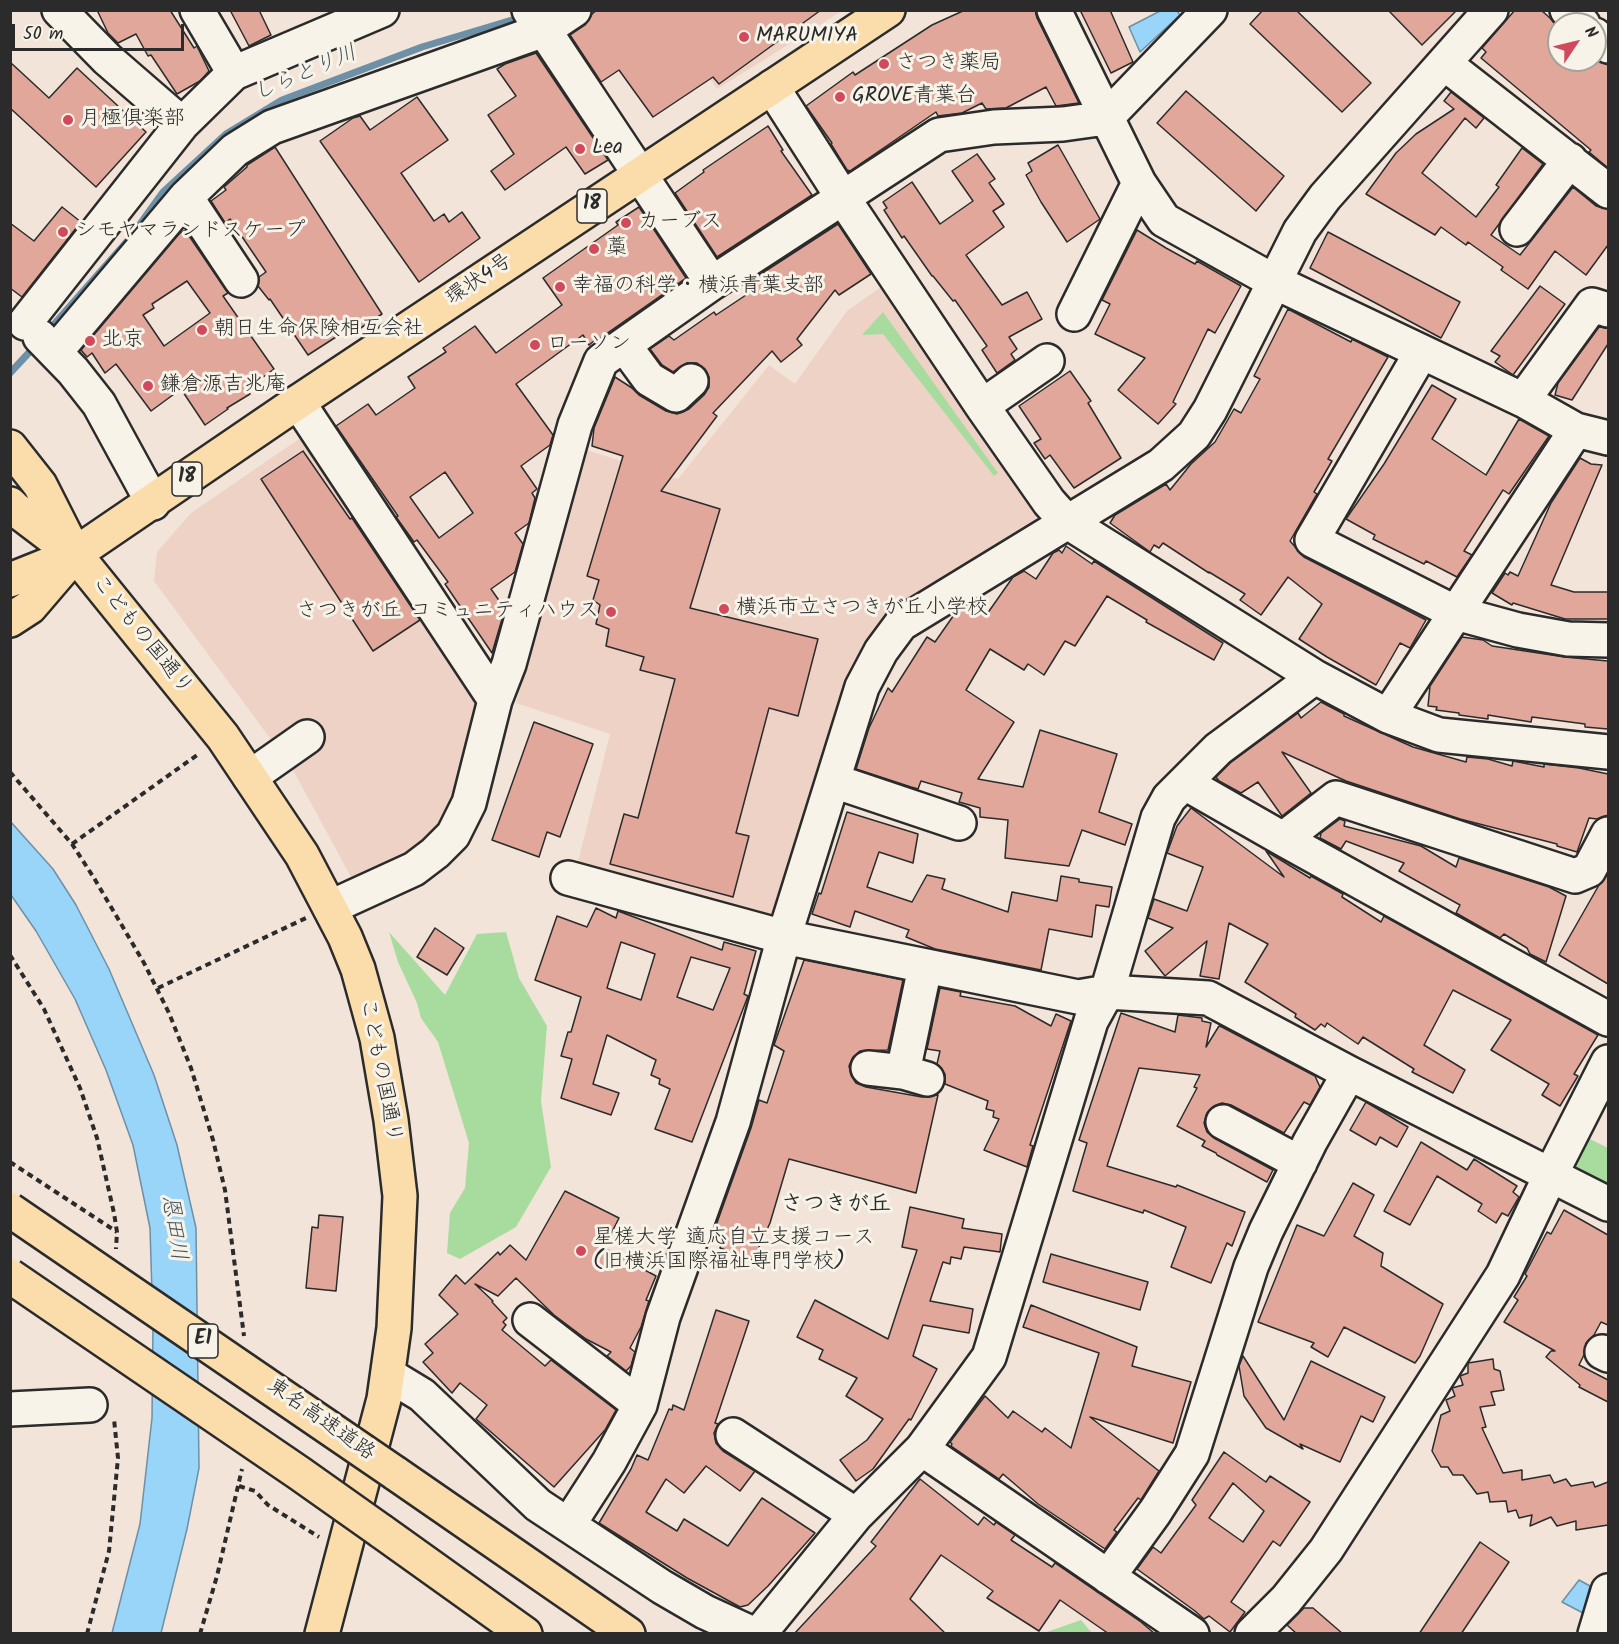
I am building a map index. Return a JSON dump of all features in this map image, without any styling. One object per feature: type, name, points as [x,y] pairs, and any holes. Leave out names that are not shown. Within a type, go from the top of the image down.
[{"type":"main road","name":"環状4号","points":[[10,580],[75,554],[298,402],[888,10]]},
{"type":"main road","name":"こどもの国通り","points":[[10,447],[40,485],[75,554],[223,737],[302,855],[331,907],[357,969],[377,1038],[400,1196],[398,1276],[389,1375],[322,1634]]},
{"type":"main road","name":"こどもの国通り","points":[[10,504],[75,554]]},
{"type":"main road","name":"環状4号","points":[[10,620],[30,607],[75,554]]},
{"type":"main road","name":"東名高速道路","points":[[10,1210],[628,1634]]},
{"type":"main road","points":[[10,1276],[300,1473],[525,1634]]},
{"type":"street","points":[[59,10],[107,59],[182,124]]},
{"type":"street","points":[[197,10],[234,73]]},
{"type":"street","points":[[153,503],[99,404],[56,351],[18,318],[182,124],[234,73],[382,10]]},
{"type":"street","points":[[56,351],[186,197],[235,150],[272,127],[537,22],[574,10]]},
{"type":"street","points":[[1053,10],[1139,183],[1164,220],[1275,282],[1523,400],[1576,430],[1608,438]]},
{"type":"street","points":[[331,907],[414,869],[453,835],[469,803],[495,700],[509,664],[575,425],[601,361],[712,283],[939,135],[994,127],[1064,124],[1106,118],[1210,10]]},
{"type":"street","points":[[569,1524],[609,1462],[640,1405],[663,1317],[733,1122],[784,937],[862,687],[881,651],[901,624],[1161,465],[1194,435],[1210,410],[1300,231],[1324,197],[1444,63],[1481,15]]},
{"type":"street","points":[[537,22],[712,283]]},
{"type":"street","points":[[1444,63],[1608,191]]},
{"type":"street","points":[[772,87],[982,406],[1049,502],[1066,521],[1315,677],[1388,716],[1439,735],[1608,753]]},
{"type":"street","points":[[1517,229],[1570,160]]},
{"type":"street","points":[[1074,314],[1139,183]]},
{"type":"street","points":[[186,197],[242,280]]},
{"type":"street","points":[[1523,400],[1592,305],[1608,310]]},
{"type":"street","points":[[624,345],[649,379],[678,397]]},
{"type":"street","points":[[1421,353],[1312,540],[1456,613],[1518,630],[1568,639],[1608,640]]},
{"type":"street","points":[[982,406],[1047,362]]},
{"type":"street","points":[[298,402],[495,700]]},
{"type":"street","points":[[1388,716],[1576,430]]},
{"type":"street","points":[[759,1634],[856,1515],[922,1449],[989,1357],[1091,1021],[1107,992],[1158,818],[1169,798],[1218,749],[1315,677]]},
{"type":"street","points":[[250,777],[308,737]]},
{"type":"street","points":[[834,781],[951,815]]},
{"type":"street","points":[[1185,783],[1608,1019]]},
{"type":"street","points":[[1283,839],[1336,798],[1575,876],[1589,870],[1608,834]]},
{"type":"street","points":[[568,878],[784,937],[1078,997],[1107,992],[1208,998],[1349,1073],[1608,1204]]},
{"type":"street","points":[[868,1068],[915,1075],[925,967]]},
{"type":"street","points":[[1252,1634],[1286,1600],[1326,1550],[1503,1275],[1608,1062]]},
{"type":"street","points":[[1108,1577],[1155,1512],[1192,1454],[1251,1267],[1300,1163],[1349,1073]]},
{"type":"street","points":[[1223,1122],[1300,1163]]},
{"type":"street","points":[[530,1320],[640,1405]]},
{"type":"street","points":[[389,1375],[422,1395],[538,1505],[662,1587],[705,1612],[753,1634]]},
{"type":"street","points":[[10,1409],[102,1410]]},
{"type":"street","points":[[733,1435],[856,1515]]},
{"type":"street","points":[[922,1449],[1192,1634]]},
{"type":"street","points":[[1595,1634],[1608,1590]]},
{"type":"path","points":[[72,844],[223,737]]},
{"type":"path","points":[[10,772],[72,844],[120,919],[158,988],[191,1068],[213,1140],[225,1190],[244,1341]]},
{"type":"path","points":[[158,988],[331,907]]},
{"type":"path","points":[[10,955],[44,1009],[80,1088],[97,1138],[117,1232],[116,1255]]},
{"type":"path","points":[[10,1162],[117,1232]]},
{"type":"path","points":[[87,1634],[109,1551],[118,1458],[102,1410]]},
{"type":"path","points":[[200,1634],[243,1465]]},
{"type":"path","points":[[239,1486],[255,1491],[268,1505],[309,1532],[344,1549]]},
{"type":"shaded area","points":[[663,11],[842,11],[717,89]]},
{"type":"shaded area","name":"横浜市立さつきが丘小学校","points":[[884,285],[1030,495],[1037,520],[939,583],[840,707],[773,917],[577,866],[610,734],[516,703],[583,449],[678,479],[769,365],[795,384],[847,311]]},
{"type":"shaded area","points":[[299,439],[311,443],[478,694],[481,712],[448,814],[431,839],[408,857],[362,880],[351,877],[292,768],[154,581],[157,552],[191,513]]},
{"type":"green space","points":[[883,312],[998,473],[994,476],[883,334],[862,335]]},
{"type":"green space","points":[[389,932],[445,995],[477,934],[506,932],[519,978],[547,1026],[541,1101],[551,1167],[516,1227],[460,1259],[447,1253],[450,1213],[465,1188],[469,1143],[438,1042],[421,1018],[417,1003],[398,962]]},
{"type":"green space","points":[[1582,1135],[1608,1148],[1608,1190],[1573,1174],[1570,1160]]},
{"type":"green space","points":[[1081,1620],[1092,1633],[1044,1633]]},
{"type":"water","points":[[1162,10],[1177,11],[1180,15],[1140,52],[1129,27]]},
{"type":"water","name":"恩田川","points":[[10,821],[53,869],[76,905],[109,969],[154,1075],[177,1145],[196,1228],[199,1468],[187,1529],[161,1633],[112,1633],[140,1524],[152,1418],[153,1326],[150,1228],[133,1145],[106,1070],[75,999],[36,931],[11,895]]},
{"type":"water","points":[[1579,1580],[1590,1586],[1583,1613],[1562,1602]]},
{"type":"building","points":[[97,10],[170,10],[194,48],[197,46],[209,71],[200,81],[177,94],[151,55],[148,56],[136,34],[118,43],[108,33]]},
{"type":"building","points":[[230,10],[259,10],[271,35],[249,46]]},
{"type":"building","points":[[597,10],[821,10],[719,84],[713,77],[653,117],[619,70],[601,82],[570,35],[585,25]]},
{"type":"building","points":[[965,10],[1035,10],[1079,103],[1056,106],[1046,87],[1006,108],[986,109],[982,103],[962,113],[938,116],[936,112],[850,171],[847,170],[832,143],[806,106],[853,72],[855,75],[932,25]]},
{"type":"building","points":[[1080,10],[1110,10],[1133,62],[1111,73]]},
{"type":"building","points":[[1263,10],[1296,10],[1371,83],[1342,112],[1250,24]]},
{"type":"building","points":[[1388,10],[1457,10],[1422,45]]},
{"type":"building","points":[[1515,10],[1541,10],[1547,15],[1547,72],[1607,72],[1608,65],[1608,168],[1589,152],[1591,150],[1481,58],[1486,52],[1482,48]]},
{"type":"building","points":[[536,53],[608,160],[585,174],[566,147],[505,190],[491,171],[514,154],[488,115],[516,96],[497,69]]},
{"type":"building","points":[[10,62],[49,98],[77,68],[146,132],[96,187],[10,108]]},
{"type":"building","points":[[1186,91],[1284,176],[1256,211],[1157,123]]},
{"type":"building","points":[[1451,92],[1484,118],[1476,128],[1465,118],[1422,173],[1476,217],[1499,187],[1496,185],[1522,148],[1543,164],[1491,235],[1520,255],[1573,187],[1596,206],[1608,209],[1608,245],[1586,275],[1555,251],[1528,289],[1501,270],[1503,267],[1468,242],[1466,245],[1441,227],[1435,235],[1366,194],[1396,153],[1416,134],[1454,109],[1444,101]]},
{"type":"building","points":[[417,97],[448,140],[401,173],[434,221],[444,214],[449,222],[462,212],[480,238],[419,282],[320,141],[353,118],[360,116],[370,130]]},
{"type":"building","points":[[768,126],[783,150],[781,151],[812,195],[717,257],[675,193],[704,172],[703,170]]},
{"type":"building","points":[[1058,145],[1100,219],[1067,242],[1026,175],[1032,171],[1028,163]]},
{"type":"building","points":[[275,147],[382,314],[353,333],[350,328],[308,355],[270,299],[258,286],[259,277],[266,272],[230,219],[225,223],[211,201],[226,190],[224,187],[247,165]]},
{"type":"building","points":[[977,154],[995,179],[989,183],[1004,204],[993,211],[1004,227],[966,255],[1002,305],[1027,292],[1042,319],[1009,337],[1017,349],[1011,354],[1015,360],[997,373],[982,350],[987,346],[955,300],[953,301],[932,276],[904,236],[902,238],[884,210],[887,208],[883,202],[912,182],[940,224],[973,201],[952,171]]},
{"type":"building","points":[[62,207],[81,222],[22,297],[10,288],[10,223],[34,241]]},
{"type":"building","points":[[639,207],[686,278],[589,345],[583,335],[516,384],[553,435],[550,445],[521,466],[537,489],[532,493],[535,498],[529,523],[515,533],[523,544],[515,572],[491,589],[505,609],[492,653],[445,584],[448,582],[417,540],[414,542],[396,517],[398,516],[336,426],[368,404],[376,415],[415,388],[408,377],[446,352],[443,348],[475,326],[496,353],[562,305],[543,278],[618,225],[616,222]],"holes":[[[445,472],[473,513],[439,538],[410,497]]]},
{"type":"building","points":[[838,224],[871,274],[839,295],[835,290],[797,339],[802,345],[781,362],[772,351],[713,413],[717,416],[661,491],[720,509],[690,608],[818,639],[798,716],[769,708],[736,833],[749,836],[733,897],[610,864],[624,814],[638,818],[675,679],[640,670],[644,657],[606,646],[609,629],[596,624],[600,605],[593,600],[599,580],[587,576],[623,456],[592,446],[594,428],[615,377],[666,411],[677,414],[689,409],[709,387],[709,377],[705,369],[697,363],[687,363],[673,372],[662,365],[650,349],[669,336],[674,340],[714,312],[716,315],[752,291],[747,283]]},
{"type":"building","points":[[185,230],[228,293],[223,296],[274,369],[247,389],[250,394],[205,425],[181,389],[151,411],[116,364],[105,373],[92,353],[87,357],[81,350],[179,234]],"holes":[[[187,281],[210,313],[164,346],[143,315],[154,308],[152,304]]]},
{"type":"building","points":[[1137,230],[1195,264],[1197,261],[1241,286],[1215,333],[1208,329],[1173,402],[1176,404],[1158,424],[1118,390],[1145,358],[1095,334],[1110,304],[1102,300]]},
{"type":"building","points":[[1328,232],[1460,302],[1441,338],[1310,268]]},
{"type":"building","points":[[1540,286],[1565,304],[1513,375],[1495,362],[1500,356],[1491,351]]},
{"type":"building","points":[[1288,309],[1351,342],[1352,339],[1388,357],[1328,459],[1332,461],[1314,492],[1317,494],[1290,541],[1304,557],[1426,620],[1410,648],[1400,643],[1376,685],[1299,639],[1322,604],[1288,577],[1261,615],[1240,600],[1245,594],[1163,543],[1159,548],[1154,545],[1150,552],[1110,523],[1115,515],[1166,484],[1170,490],[1191,464],[1215,442],[1234,409],[1241,413],[1260,379],[1254,376]]},
{"type":"building","points":[[1599,327],[1608,328],[1608,344],[1572,400],[1555,395],[1558,383]]},
{"type":"building","points":[[1070,371],[1091,401],[1088,403],[1121,458],[1074,488],[1050,455],[1045,459],[1034,443],[1041,439],[1019,406]]},
{"type":"building","points":[[1432,385],[1456,399],[1432,439],[1486,475],[1519,419],[1549,436],[1509,494],[1503,490],[1464,551],[1472,555],[1457,577],[1426,561],[1424,564],[1373,539],[1375,535],[1346,519],[1384,464]]},
{"type":"building","points":[[303,451],[350,519],[352,518],[420,620],[373,651],[261,479]]},
{"type":"building","points":[[1580,458],[1591,464],[1602,465],[1551,585],[1574,592],[1608,592],[1608,619],[1565,619],[1513,603],[1512,605],[1492,593],[1505,573],[1508,575],[1510,572],[1518,576],[1551,503]]},
{"type":"building","points":[[1066,546],[1092,564],[1094,561],[1223,643],[1214,660],[1146,622],[1147,620],[1107,596],[1075,646],[1065,641],[1044,675],[1028,664],[1024,670],[990,649],[966,690],[1014,722],[978,779],[1023,787],[1040,730],[1117,754],[1099,812],[1132,824],[1125,845],[1082,830],[1069,866],[1005,858],[1008,820],[980,817],[980,808],[959,802],[962,793],[921,781],[918,789],[856,769],[869,728],[888,688],[892,692],[927,637],[935,642],[956,612],[965,607],[968,610],[972,603],[987,614],[1013,577],[1024,571],[1036,579],[1053,553],[1059,550],[1062,553]]},
{"type":"building","points":[[1462,637],[1483,640],[1492,646],[1608,661],[1608,729],[1532,717],[1531,722],[1488,715],[1488,719],[1459,715],[1459,713],[1436,710],[1437,707],[1428,706],[1430,686]]},
{"type":"building","points":[[1321,702],[1344,716],[1413,747],[1466,762],[1467,757],[1488,759],[1512,766],[1513,761],[1544,767],[1544,764],[1579,768],[1608,774],[1608,815],[1597,819],[1589,818],[1577,852],[1557,846],[1557,844],[1460,819],[1346,781],[1282,752],[1311,793],[1282,816],[1258,782],[1241,793],[1216,777],[1230,763],[1298,713],[1301,718]]},
{"type":"building","points":[[534,722],[593,744],[560,837],[547,832],[539,857],[492,840]]},
{"type":"building","points":[[1191,808],[1284,877],[1266,851],[1310,878],[1311,876],[1343,894],[1342,897],[1381,922],[1384,916],[1598,1035],[1574,1074],[1578,1076],[1560,1106],[1542,1095],[1549,1084],[1491,1050],[1511,1020],[1453,990],[1424,1045],[1465,1070],[1453,1093],[1412,1072],[1414,1069],[1363,1037],[1358,1044],[1327,1023],[1325,1027],[1321,1024],[1315,1030],[1295,1017],[1296,1014],[1245,982],[1268,944],[1229,923],[1219,979],[1200,976],[1207,941],[1165,976],[1145,951],[1173,928],[1148,918],[1154,899],[1187,911],[1203,867],[1167,853],[1177,826]]},
{"type":"building","points":[[847,812],[918,834],[913,863],[879,852],[867,887],[912,902],[927,875],[945,879],[942,889],[1008,912],[1012,892],[1057,901],[1061,876],[1079,879],[1079,882],[1112,887],[1109,907],[1096,905],[1092,937],[1049,929],[1041,970],[935,949],[906,937],[909,930],[855,911],[850,927],[812,914],[819,893],[821,894]]},
{"type":"building","points":[[1340,819],[1345,821],[1344,826],[1421,846],[1456,867],[1459,858],[1549,887],[1566,896],[1546,962],[1530,954],[1527,948],[1504,934],[1500,938],[1456,913],[1460,905],[1399,871],[1404,863],[1346,841],[1341,849],[1320,838],[1321,833]]},
{"type":"building","points":[[1608,873],[1608,984],[1559,955]]},
{"type":"building","points":[[596,908],[616,918],[618,911],[722,950],[724,942],[756,951],[744,994],[748,996],[692,1142],[655,1129],[670,1089],[659,1084],[660,1079],[651,1075],[656,1060],[607,1035],[593,1084],[619,1093],[611,1115],[561,1098],[572,1059],[561,1056],[581,997],[535,980],[557,916],[587,927]],"holes":[[[621,942],[655,954],[641,1000],[607,988]],[[691,957],[730,968],[713,1010],[677,997]]]},
{"type":"building","points":[[435,928],[464,948],[447,975],[417,957]]},
{"type":"building","points":[[804,960],[903,980],[888,1050],[860,1051],[853,1057],[849,1066],[851,1075],[856,1083],[866,1087],[922,1097],[938,1095],[916,1193],[789,1159],[770,1223],[753,1260],[720,1248],[724,1235],[714,1231],[759,1100],[767,1103],[784,1051],[774,1045]]},
{"type":"building","points":[[940,988],[961,992],[960,996],[1015,1006],[1051,1026],[1056,1014],[1071,1021],[1030,1145],[1033,1146],[1027,1167],[984,1150],[999,1119],[993,1117],[994,1111],[986,1109],[988,1101],[945,1084],[945,1074],[937,1064],[940,1051],[927,1049]]},
{"type":"building","points":[[1121,1013],[1175,1032],[1178,1015],[1202,1018],[1202,1021],[1211,1023],[1206,1047],[1219,1026],[1222,1027],[1315,1076],[1320,1087],[1310,1105],[1304,1102],[1284,1133],[1231,1105],[1222,1103],[1214,1106],[1207,1113],[1204,1123],[1207,1132],[1273,1170],[1267,1182],[1202,1146],[1205,1141],[1177,1126],[1197,1088],[1194,1087],[1200,1075],[1139,1068],[1107,1166],[1176,1187],[1177,1185],[1245,1212],[1232,1246],[1227,1243],[1211,1283],[1171,1267],[1186,1227],[1144,1210],[1143,1213],[1073,1191],[1087,1143],[1079,1140]]},
{"type":"building","points":[[1366,1102],[1408,1127],[1397,1147],[1380,1137],[1376,1145],[1350,1130]]},
{"type":"building","points":[[1421,1142],[1467,1170],[1474,1159],[1517,1186],[1513,1192],[1519,1197],[1508,1216],[1502,1213],[1496,1223],[1478,1211],[1482,1204],[1437,1176],[1410,1225],[1384,1211]]},
{"type":"building","points":[[1353,1183],[1374,1195],[1354,1236],[1383,1253],[1381,1266],[1443,1304],[1415,1363],[1344,1327],[1328,1357],[1311,1347],[1314,1343],[1258,1322],[1297,1225],[1324,1236]]},
{"type":"building","points":[[565,1191],[619,1218],[604,1248],[656,1276],[646,1300],[649,1301],[641,1327],[630,1348],[635,1352],[631,1366],[626,1371],[607,1356],[611,1352],[586,1339],[554,1315],[516,1278],[498,1296],[475,1284],[507,1318],[503,1322],[506,1325],[502,1330],[545,1366],[551,1360],[616,1410],[605,1430],[554,1487],[476,1419],[487,1405],[460,1383],[452,1393],[423,1362],[433,1353],[425,1344],[458,1314],[439,1295],[456,1275],[465,1284],[498,1252],[500,1255],[510,1245],[526,1260]]},
{"type":"building","points":[[910,1207],[964,1219],[962,1228],[1002,1234],[1000,1252],[964,1247],[961,1259],[951,1257],[950,1264],[943,1262],[930,1301],[973,1309],[969,1333],[923,1325],[913,1356],[937,1369],[911,1420],[909,1419],[873,1469],[856,1481],[840,1460],[867,1440],[883,1419],[846,1396],[857,1378],[819,1359],[823,1350],[797,1337],[815,1300],[888,1339],[917,1250],[902,1247]]},
{"type":"building","points":[[1564,1210],[1608,1235],[1608,1325],[1601,1322],[1594,1335],[1586,1343],[1579,1365],[1608,1380],[1608,1402],[1579,1387],[1580,1385],[1546,1357],[1551,1351],[1555,1351],[1504,1322],[1518,1300],[1514,1297],[1527,1276],[1525,1274],[1547,1232],[1551,1234]]},
{"type":"building","points":[[319,1215],[343,1217],[336,1291],[306,1288],[312,1227],[318,1228]]},
{"type":"building","points":[[1051,1254],[1148,1282],[1140,1310],[1043,1282]]},
{"type":"building","points":[[1031,1305],[1137,1347],[1132,1366],[1191,1382],[1173,1443],[1090,1417],[1159,1471],[1141,1500],[1138,1498],[1114,1530],[1117,1532],[1105,1549],[1038,1504],[1003,1474],[999,1479],[951,1446],[950,1442],[985,1396],[1008,1418],[1013,1411],[1042,1432],[1045,1428],[1071,1448],[1099,1353],[1023,1327]]},
{"type":"building","points":[[716,1310],[749,1321],[715,1423],[718,1424],[714,1433],[716,1443],[723,1451],[755,1471],[740,1491],[706,1466],[684,1493],[666,1479],[646,1512],[677,1531],[684,1519],[728,1546],[762,1498],[815,1533],[768,1586],[748,1605],[740,1607],[687,1578],[599,1523],[637,1455],[648,1460],[669,1409],[672,1410],[673,1405],[684,1410]]},
{"type":"building","points":[[1243,1356],[1284,1420],[1311,1361],[1385,1397],[1373,1422],[1361,1416],[1340,1462],[1300,1444],[1303,1449],[1266,1428],[1244,1396],[1239,1366]]},
{"type":"building","points":[[1493,1359],[1494,1369],[1500,1371],[1504,1390],[1491,1392],[1495,1405],[1480,1407],[1486,1427],[1482,1428],[1503,1473],[1522,1470],[1522,1480],[1550,1475],[1554,1483],[1566,1479],[1571,1486],[1593,1482],[1595,1487],[1608,1482],[1608,1525],[1576,1530],[1576,1521],[1557,1526],[1551,1517],[1530,1526],[1532,1515],[1519,1518],[1516,1510],[1508,1512],[1506,1501],[1490,1502],[1488,1492],[1477,1494],[1463,1475],[1453,1475],[1448,1467],[1441,1467],[1432,1451],[1441,1415],[1450,1411],[1446,1400],[1455,1396],[1452,1388],[1463,1385],[1460,1376],[1468,1373],[1468,1363]]},
{"type":"building","points":[[1224,1452],[1266,1482],[1270,1476],[1310,1502],[1280,1546],[1273,1541],[1231,1602],[1245,1612],[1230,1632],[1209,1616],[1204,1619],[1137,1569],[1153,1547],[1161,1553],[1196,1505],[1192,1500]],"holes":[[[1233,1483],[1264,1511],[1243,1542],[1209,1518]]]},
{"type":"building","points":[[920,1479],[978,1525],[984,1517],[994,1525],[996,1522],[1015,1535],[1011,1540],[1052,1567],[1055,1563],[1155,1634],[1109,1634],[1060,1600],[1039,1631],[987,1598],[993,1591],[941,1555],[910,1599],[946,1634],[794,1634],[876,1546],[871,1542]]},
{"type":"building","points":[[1480,1542],[1509,1562],[1461,1634],[1419,1634]]},
{"type":"building","points":[[1304,1608],[1313,1608],[1343,1634],[1297,1634],[1287,1625]]},
{"type":"waterway","name":"しらとり川","points":[[48,331],[130,238],[163,192],[226,134],[282,100],[422,47],[522,17]]},
{"type":"waterway","name":"しらとり川","points":[[10,373],[37,344]]},
{"type":"place","name":"MARUMIYA","points":[[744,37]]},
{"type":"place","name":"さつき薬局","points":[[884,64]]},
{"type":"place","name":"GROVE青葉台","points":[[840,97]]},
{"type":"place","name":"月極俱楽部","points":[[68,120]]},
{"type":"place","name":"Lea","points":[[580,149]]},
{"type":"place","name":"カーブス","points":[[626,223]]},
{"type":"place","name":"シモヤマランドスケープ","points":[[63,232]]},
{"type":"place","name":"藁","points":[[594,249]]},
{"type":"place","name":"幸福の科学・横浜青葉支部","points":[[560,287]]},
{"type":"place","name":"朝日生命保険相互会社","points":[[202,330]]},
{"type":"place","name":"北京","points":[[90,341]]},
{"type":"place","name":"ローソン","points":[[535,345]]},
{"type":"place","name":"鎌倉源吉兆庵","points":[[148,386]]},
{"type":"place","name":"横浜市立さつきが丘小学校","points":[[724,609]]},
{"type":"place","name":"さつきが丘 コミュニティハウス","points":[[611,612]]},
{"type":"place","name":"星槎大学 適応自立支援コース (旧横浜国際福祉専門学校)","points":[[581,1251]]},
{"type":"district","name":"さつきが丘","points":[[836,1206]]}]
